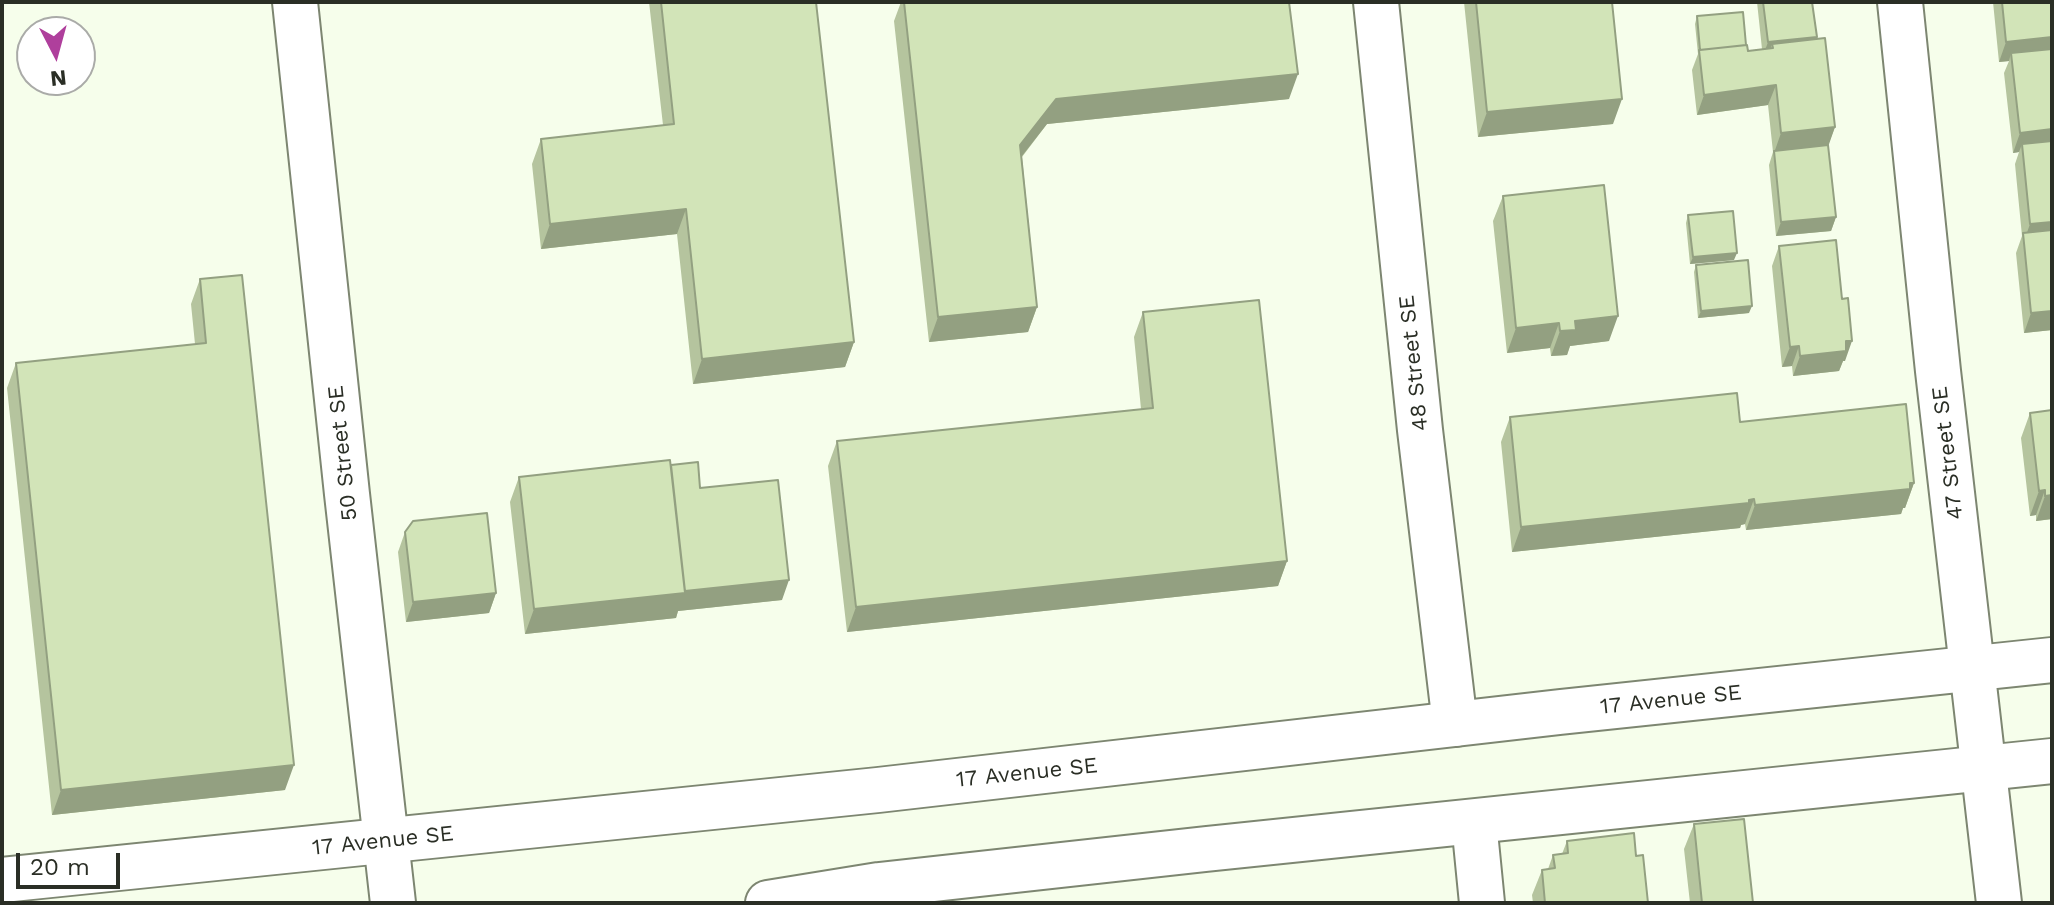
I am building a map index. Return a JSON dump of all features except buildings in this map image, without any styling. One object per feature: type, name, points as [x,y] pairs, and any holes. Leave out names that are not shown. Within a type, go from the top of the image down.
[{"type":"main road","name":"50 Street SE","points":[[295,2],[393,903]]},
{"type":"main road","name":"48 Street SE","points":[[1376,2],[1420,430],[1455,724]]},
{"type":"main road","name":"47 Street SE","points":[[1900,2],[1938,371],[1999,903]]},
{"type":"main road","name":"17 Avenue SE","points":[[2,880],[1059,770],[2052,660]]},
{"type":"main road","points":[[768,903],[879,885],[937,891],[1218,847],[2052,761]]},
{"type":"main road","points":[[1474,822],[1482,903]]}]
